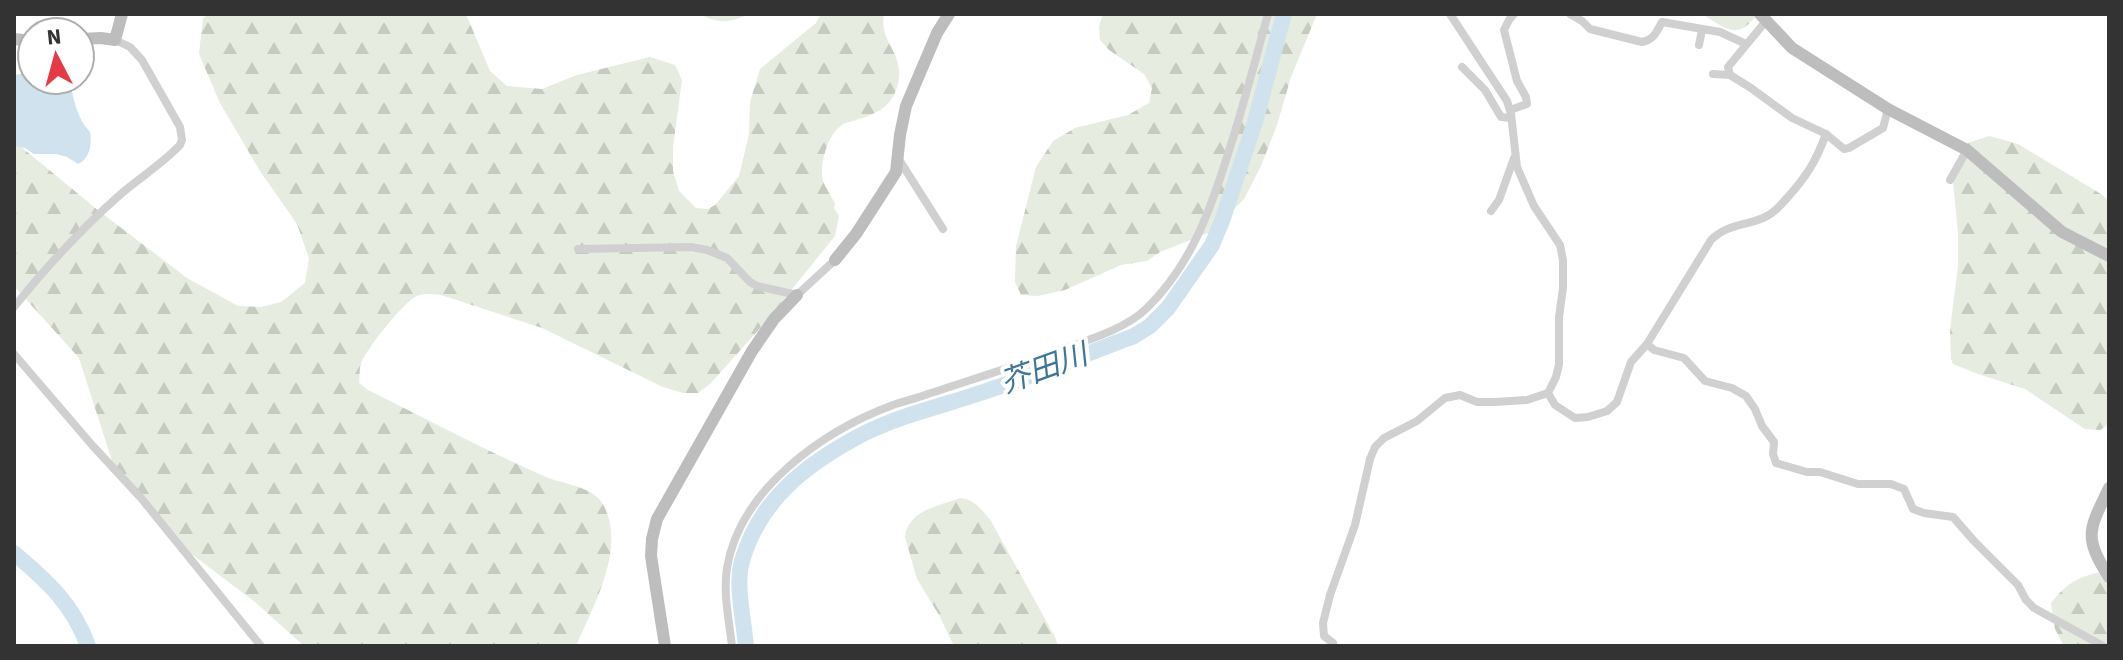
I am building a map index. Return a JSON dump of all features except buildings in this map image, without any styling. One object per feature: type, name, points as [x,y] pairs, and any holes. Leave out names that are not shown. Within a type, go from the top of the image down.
[{"type":"street","points":[[115,40],[122,14]]},
{"type":"street","points":[[665,646],[651,556],[657,519],[752,351],[774,319],[835,260],[856,234],[896,172],[906,106],[937,33],[949,14]]},
{"type":"street","points":[[732,646],[726,588],[732,545],[754,503],[795,462],[838,433],[893,405],[1087,340],[1131,321],[1147,308],[1172,278],[1204,223],[1243,107],[1268,14]]},
{"type":"street","points":[[1333,643],[1324,636],[1323,623],[1355,525],[1375,447],[1384,438],[1417,421],[1445,398],[1460,395],[1477,402],[1495,402],[1527,400],[1548,393],[1559,364],[1559,317],[1563,288],[1560,245],[1534,206],[1515,157],[1507,101],[1450,14]]},
{"type":"street","points":[[1462,67],[1485,90],[1501,117],[1527,104],[1517,81],[1504,30],[1514,14]]},
{"type":"street","points":[[1570,14],[1590,29],[1642,42],[1654,36],[1662,18],[1720,32],[1746,44]]},
{"type":"street","points":[[1730,75],[1728,67],[1763,18],[1792,48],[1888,109],[1967,150],[2062,232],[2109,256]]},
{"type":"street","points":[[1699,45],[1702,30]]},
{"type":"street","points":[[14,307],[47,266],[95,218],[182,140],[180,127],[142,60],[130,47],[115,40],[96,38]]},
{"type":"street","points":[[1713,74],[1730,75],[1792,118],[1826,134],[1844,149],[1883,128],[1888,109]]},
{"type":"street","points":[[1548,393],[1555,405],[1575,418],[1607,411],[1617,402],[1631,362],[1647,344],[1711,240],[1732,226],[1762,219],[1774,212],[1806,178],[1826,134]]},
{"type":"street","points":[[1950,180],[1967,150]]},
{"type":"street","points":[[898,157],[943,229]]},
{"type":"street","points":[[1491,211],[1499,200],[1515,157]]},
{"type":"street","points":[[578,249],[699,249],[727,258],[757,286],[797,295]]},
{"type":"street","points":[[1647,344],[1654,350],[1684,358],[1705,381],[1732,388],[1746,396],[1774,442],[1776,463],[1858,484],[1891,484],[1904,489],[1913,509],[1953,517],[2018,585],[2034,608],[2103,646]]},
{"type":"street","points":[[14,354],[141,498],[261,646]]},
{"type":"street","points":[[2109,488],[2093,521],[2090,540],[2096,557],[2109,577]]},
{"type":"green space","points":[[209,14],[466,14],[490,71],[507,86],[542,89],[577,75],[650,57],[675,65],[682,80],[673,171],[679,191],[696,208],[708,209],[739,176],[749,134],[750,102],[760,69],[816,23],[821,14],[884,14],[885,34],[899,67],[899,78],[893,97],[884,107],[843,124],[826,148],[822,176],[839,216],[835,236],[763,325],[710,384],[698,393],[683,393],[663,387],[542,328],[434,294],[424,294],[409,301],[385,328],[361,363],[359,383],[368,390],[501,457],[586,490],[599,499],[610,523],[609,559],[605,578],[576,646],[304,646],[255,602],[165,534],[113,464],[79,358],[14,286],[14,141],[187,278],[238,306],[261,307],[281,302],[305,283],[309,258],[297,224],[260,171],[220,103],[199,54],[203,18]]},
{"type":"green space","points":[[700,14],[749,14],[724,21]]},
{"type":"green space","points":[[1103,14],[1317,14],[1291,77],[1261,166],[1244,199],[1213,231],[1160,252],[1147,261],[1121,265],[1065,290],[1038,296],[1021,295],[1015,282],[1016,246],[1036,167],[1053,141],[1075,128],[1128,115],[1149,103],[1152,88],[1144,74],[1109,50],[1100,40],[1099,27]]},
{"type":"green space","points":[[1702,14],[1757,14],[1744,28],[1731,30]]},
{"type":"green space","points":[[1989,136],[2018,144],[2109,201],[2109,424],[2100,430],[2085,429],[2025,389],[1953,364],[1951,359],[1950,330],[1958,266],[1952,171],[1968,143]]},
{"type":"green space","points":[[960,498],[974,503],[991,521],[1058,646],[954,646],[917,579],[905,537],[907,528],[918,515]]},
{"type":"green space","points":[[2109,570],[2109,646],[2064,646],[2055,629],[2051,603],[2076,580]]},
{"type":"water","points":[[14,75],[16,96],[73,96],[91,137],[88,155],[82,162],[78,164],[56,154],[34,154],[14,146]]},
{"type":"waterway","name":"芥田川","points":[[746,646],[740,592],[742,561],[761,518],[774,500],[806,470],[844,444],[878,427],[1134,336],[1150,326],[1168,308],[1212,245],[1222,221],[1255,122],[1284,14]]},
{"type":"waterway","points":[[14,553],[58,594],[75,618],[88,646]]}]
